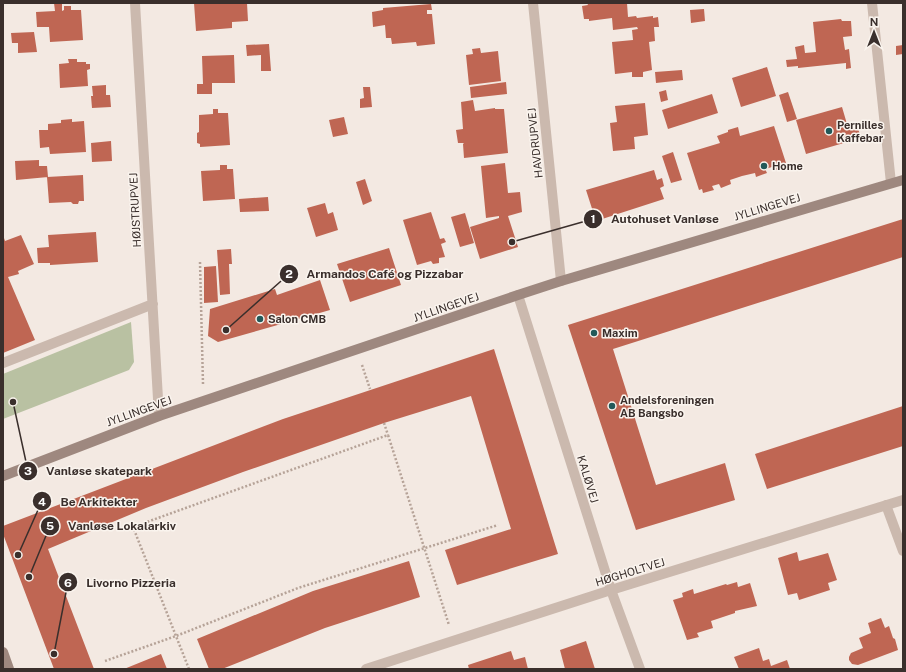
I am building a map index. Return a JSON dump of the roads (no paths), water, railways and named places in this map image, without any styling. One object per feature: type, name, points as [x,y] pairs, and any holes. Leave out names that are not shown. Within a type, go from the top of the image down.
[{"type":"street","name":"HØJSTRUPVEJ","points":[[135,3],[159,416]]},
{"type":"street","name":"HAVDRUPVEJ","points":[[533,3],[561,281]]},
{"type":"street","points":[[872,3],[891,183]]},
{"type":"street","name":"JYLLINGEVEJ","points":[[3,476],[159,416],[518,295],[903,180]]},
{"type":"street","name":"KALØVEJ","points":[[518,295],[611,590],[640,669]]},
{"type":"street","points":[[3,363],[153,304]]},
{"type":"street","name":"HØGHOLTVEJ","points":[[366,669],[611,590],[903,500]]},
{"type":"street","points":[[886,505],[903,551]]},
{"type":"street","points":[[3,652],[9,669]]},
{"type":"place","name":"Pernilles Kaffebar","points":[[829,131]]},
{"type":"place","name":"Home","points":[[764,166]]},
{"type":"place","name":"Autohuset Vanløse","points":[[512,242]]},
{"type":"place","name":"Salon CMB","points":[[260,319]]},
{"type":"place","name":"Armandos Café og Pizzabar","points":[[226,330]]},
{"type":"place","name":"Maxim","points":[[594,333]]},
{"type":"place","name":"Vanløse skatepark","points":[[13,402]]},
{"type":"place","name":"Andelsforeningen AB Bangsbo","points":[[612,406]]},
{"type":"place","name":"Be Arkitekter","points":[[18,555]]},
{"type":"place","name":"Vanløse Lokalarkiv","points":[[29,577]]},
{"type":"place","name":"Livorno Pizzeria","points":[[54,654]]}]
